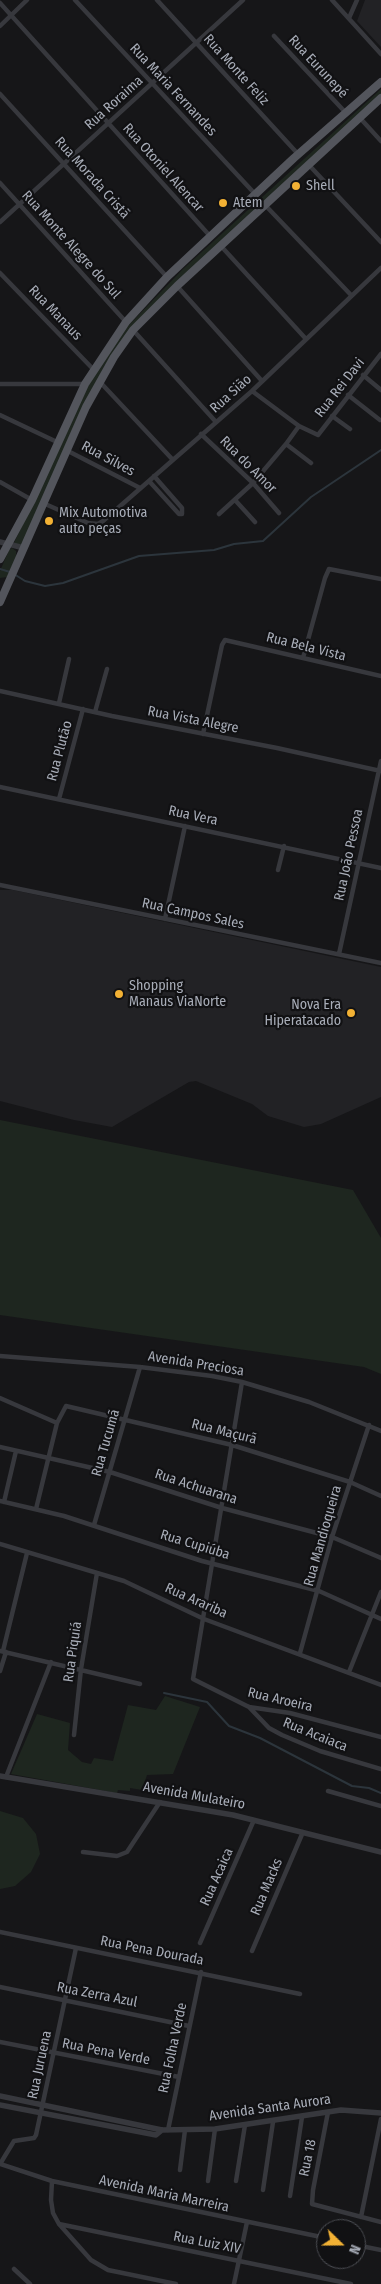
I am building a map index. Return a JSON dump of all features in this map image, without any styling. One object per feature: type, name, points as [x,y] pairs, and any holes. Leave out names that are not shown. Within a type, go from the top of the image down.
[{"type":"main road","points":[[0,559],[4,544],[32,500],[85,384],[93,369],[126,322],[167,277],[210,236],[298,154],[381,82]]},
{"type":"main road","points":[[0,602],[6,584],[23,551],[42,503],[99,381],[133,330],[220,245],[381,98]]},
{"type":"street","points":[[0,26],[27,0]]},
{"type":"street","name":"Rua Maria Fernandes","points":[[75,0],[256,195]]},
{"type":"street","name":"Rua Monte Feliz","points":[[157,0],[298,154]]},
{"type":"street","name":"Rua Roraima","points":[[0,222],[243,0]]},
{"type":"street","points":[[332,0],[381,54]]},
{"type":"street","points":[[349,18],[357,0]]},
{"type":"street","name":"Rua Otoniel Alencar","points":[[0,3],[210,236]]},
{"type":"street","name":"Rua Eurunepé","points":[[274,36],[346,113]]},
{"type":"street","name":"Rua Morada Cristã","points":[[0,94],[167,277]]},
{"type":"street","points":[[360,118],[381,141]]},
{"type":"street","points":[[308,164],[381,242]]},
{"type":"street","name":"Rua Monte Alegre do Sul","points":[[0,183],[126,322]]},
{"type":"street","points":[[265,205],[351,295]]},
{"type":"street","points":[[220,245],[306,339]]},
{"type":"street","name":"Rua Sião","points":[[42,503],[88,523],[98,524],[252,391],[381,268]]},
{"type":"street","name":"Rua Manaus","points":[[0,273],[93,369]]},
{"type":"street","points":[[177,286],[262,381]]},
{"type":"street","points":[[133,330],[216,422]]},
{"type":"street","name":"Rua Rei Davi","points":[[298,426],[318,435],[363,375],[381,356]]},
{"type":"street","points":[[363,375],[381,390]]},
{"type":"street","points":[[99,381],[173,460]]},
{"type":"street","points":[[0,384],[85,384]]},
{"type":"street","points":[[220,514],[252,484],[286,444],[298,426],[252,391]]},
{"type":"street","points":[[348,396],[380,420]]},
{"type":"street","points":[[0,415],[57,442]]},
{"type":"street","points":[[332,416],[350,429]]},
{"type":"street","name":"Rua do Amor","points":[[201,434],[279,513]]},
{"type":"street","points":[[286,444],[311,462]]},
{"type":"street","name":"Rua Silves","points":[[66,450],[140,488]]},
{"type":"street","points":[[149,481],[179,514],[182,514],[182,508],[154,476]]},
{"type":"street","points":[[0,482],[32,500]]},
{"type":"street","points":[[235,500],[255,522]]},
{"type":"street","points":[[4,544],[23,551]]},
{"type":"street","points":[[303,658],[322,586],[329,569],[381,579]]},
{"type":"street","name":"Rua Bela Vista","points":[[203,734],[222,644],[225,640],[381,676]]},
{"type":"street","points":[[59,703],[68,659]]},
{"type":"street","points":[[95,712],[107,669]]},
{"type":"street","name":"Rua Vista Alegre","points":[[0,691],[380,770]]},
{"type":"street","name":"Rua Plutão","points":[[59,799],[83,709]]},
{"type":"street","name":"Rua João Pessoa","points":[[340,954],[381,761]]},
{"type":"street","name":"Rua Vera","points":[[0,787],[381,868]]},
{"type":"street","points":[[165,919],[185,826]]},
{"type":"street","points":[[278,870],[284,846]]},
{"type":"street","name":"Rua Campos Sales","points":[[0,886],[381,963]]},
{"type":"street","name":"Avenida Preciosa","points":[[0,1356],[140,1367],[242,1382],[309,1402],[381,1430]]},
{"type":"street","name":"Rua Tucumã","points":[[94,1525],[140,1367]]},
{"type":"street","points":[[204,1619],[242,1382]]},
{"type":"street","points":[[0,1398],[57,1423],[36,1509]]},
{"type":"street","name":"Rua Maçurã","points":[[57,1423],[63,1408],[69,1406],[124,1421],[232,1445],[350,1482],[381,1496]]},
{"type":"street","name":"Rua Mandioqueira","points":[[300,1653],[319,1591],[332,1537],[370,1425]]},
{"type":"street","name":"Rua Achuarana","points":[[0,1447],[110,1472],[222,1508],[332,1537],[381,1558]]},
{"type":"street","points":[[2,1502],[16,1451]]},
{"type":"street","name":"Rua Cupiúba","points":[[2,1502],[94,1525],[213,1564],[319,1591],[381,1619]]},
{"type":"street","name":"Rua Arariba","points":[[0,1544],[124,1581],[204,1619],[300,1653],[381,1685]]},
{"type":"street","points":[[0,1671],[3,1651],[27,1553]]},
{"type":"street","name":"Rua Piquiá","points":[[74,1735],[81,1670],[97,1573]]},
{"type":"street","points":[[349,1672],[381,1592]]},
{"type":"street","name":"Rua Aroeira","points":[[204,1619],[195,1662],[193,1677],[195,1681],[249,1707],[299,1715],[381,1737]]},
{"type":"street","points":[[3,1651],[140,1684]]},
{"type":"street","points":[[3,1776],[51,1662]]},
{"type":"street","name":"Rua Acaiaca","points":[[249,1707],[263,1723],[282,1735],[320,1751],[381,1769]]},
{"type":"street","name":"Avenida Mulateiro","points":[[3,1776],[254,1820],[381,1852]]},
{"type":"street","points":[[328,1792],[381,1806]]},
{"type":"street","points":[[83,1852],[117,1856],[127,1852],[160,1802]]},
{"type":"street","name":"Rua Acaica","points":[[200,1944],[254,1820]]},
{"type":"street","name":"Rua Macks","points":[[252,1952],[304,1832]]},
{"type":"street","name":"Rua Pena Dourada","points":[[0,1932],[202,1972],[300,1994]]},
{"type":"street","name":"Rua Juruena","points":[[0,2164],[14,2141],[34,2138],[44,2105],[76,1948]]},
{"type":"street","name":"Rua Folha Verde","points":[[165,2130],[179,2077],[202,1972]]},
{"type":"street","name":"Rua Zerra Azul","points":[[0,1987],[189,2026]]},
{"type":"street","name":"Rua Pena Verde","points":[[0,2042],[179,2077]]},
{"type":"street","points":[[0,2096],[165,2130]]},
{"type":"street","points":[[0,2104],[156,2135],[165,2130]]},
{"type":"street","name":"Avenida Santa Aurora","points":[[165,2130],[215,2129],[351,2110],[381,2113]]},
{"type":"street","name":"Rua 18","points":[[328,2112],[312,2199],[316,2207],[361,2217]]},
{"type":"street","points":[[290,2196],[302,2117]]},
{"type":"street","points":[[381,2119],[361,2217],[381,2222]]},
{"type":"street","points":[[263,2190],[273,2122]]},
{"type":"street","points":[[236,2181],[245,2125]]},
{"type":"street","points":[[208,2180],[215,2129]]},
{"type":"street","points":[[180,2170],[185,2130]]},
{"type":"street","name":"Avenida Maria Marreira","points":[[0,2164],[52,2182],[316,2236]]},
{"type":"street","points":[[52,2182],[52,2206],[59,2224],[99,2266],[108,2270],[176,2284]]},
{"type":"street","points":[[234,2284],[247,2222]]},
{"type":"street","name":"Rua Luiz XIV","points":[[59,2224],[351,2284]]},
{"type":"street","points":[[366,2246],[381,2250]]},
{"type":"street","points":[[14,2269],[30,2284]]},
{"type":"shaded area","points":[[365,0],[381,0],[381,47],[357,21]]},
{"type":"shaded area","points":[[381,89],[381,95],[177,282],[105,365],[72,430],[22,547],[14,543],[80,401],[94,375],[126,328],[183,269]]},
{"type":"shaded area","points":[[12,548],[16,551],[16,557],[7,577],[0,578],[0,571],[9,550]]},
{"type":"shaded area","points":[[0,890],[13,890],[381,967],[381,1097],[321,1124],[304,1127],[268,1116],[252,1104],[196,1081],[189,1082],[112,1127],[74,1120],[0,1101]]},
{"type":"shaded area","points":[[0,1120],[353,1190],[381,1238],[381,1374],[364,1367],[0,1315]]},
{"type":"shaded area","points":[[165,1696],[200,1707],[173,1774],[147,1775],[142,1790],[130,1788],[130,1791],[118,1790],[117,1793],[11,1774],[37,1714],[70,1723],[68,1750],[82,1762],[91,1764],[94,1758],[113,1761],[128,1705],[156,1710]]},
{"type":"shaded area","points":[[0,1811],[23,1818],[36,1834],[40,1854],[31,1872],[15,1886],[0,1889]]},
{"type":"waterway","points":[[14,574],[25,581],[45,586],[63,583],[139,556],[214,550],[234,544],[263,541],[311,497],[381,450]]},
{"type":"waterway","points":[[0,569],[10,572]]},
{"type":"waterway","points":[[164,1693],[207,1702],[229,1726],[260,1738],[352,1786],[369,1788],[381,1793]]},
{"type":"place","name":"Shell","points":[[296,186]]},
{"type":"place","name":"Atem","points":[[223,203]]},
{"type":"place","name":"Mix Automotiva auto peças","points":[[49,521]]},
{"type":"place","name":"Shopping Manaus ViaNorte","points":[[119,994]]},
{"type":"place","name":"Nova Era Hiperatacado","points":[[351,1013]]}]
